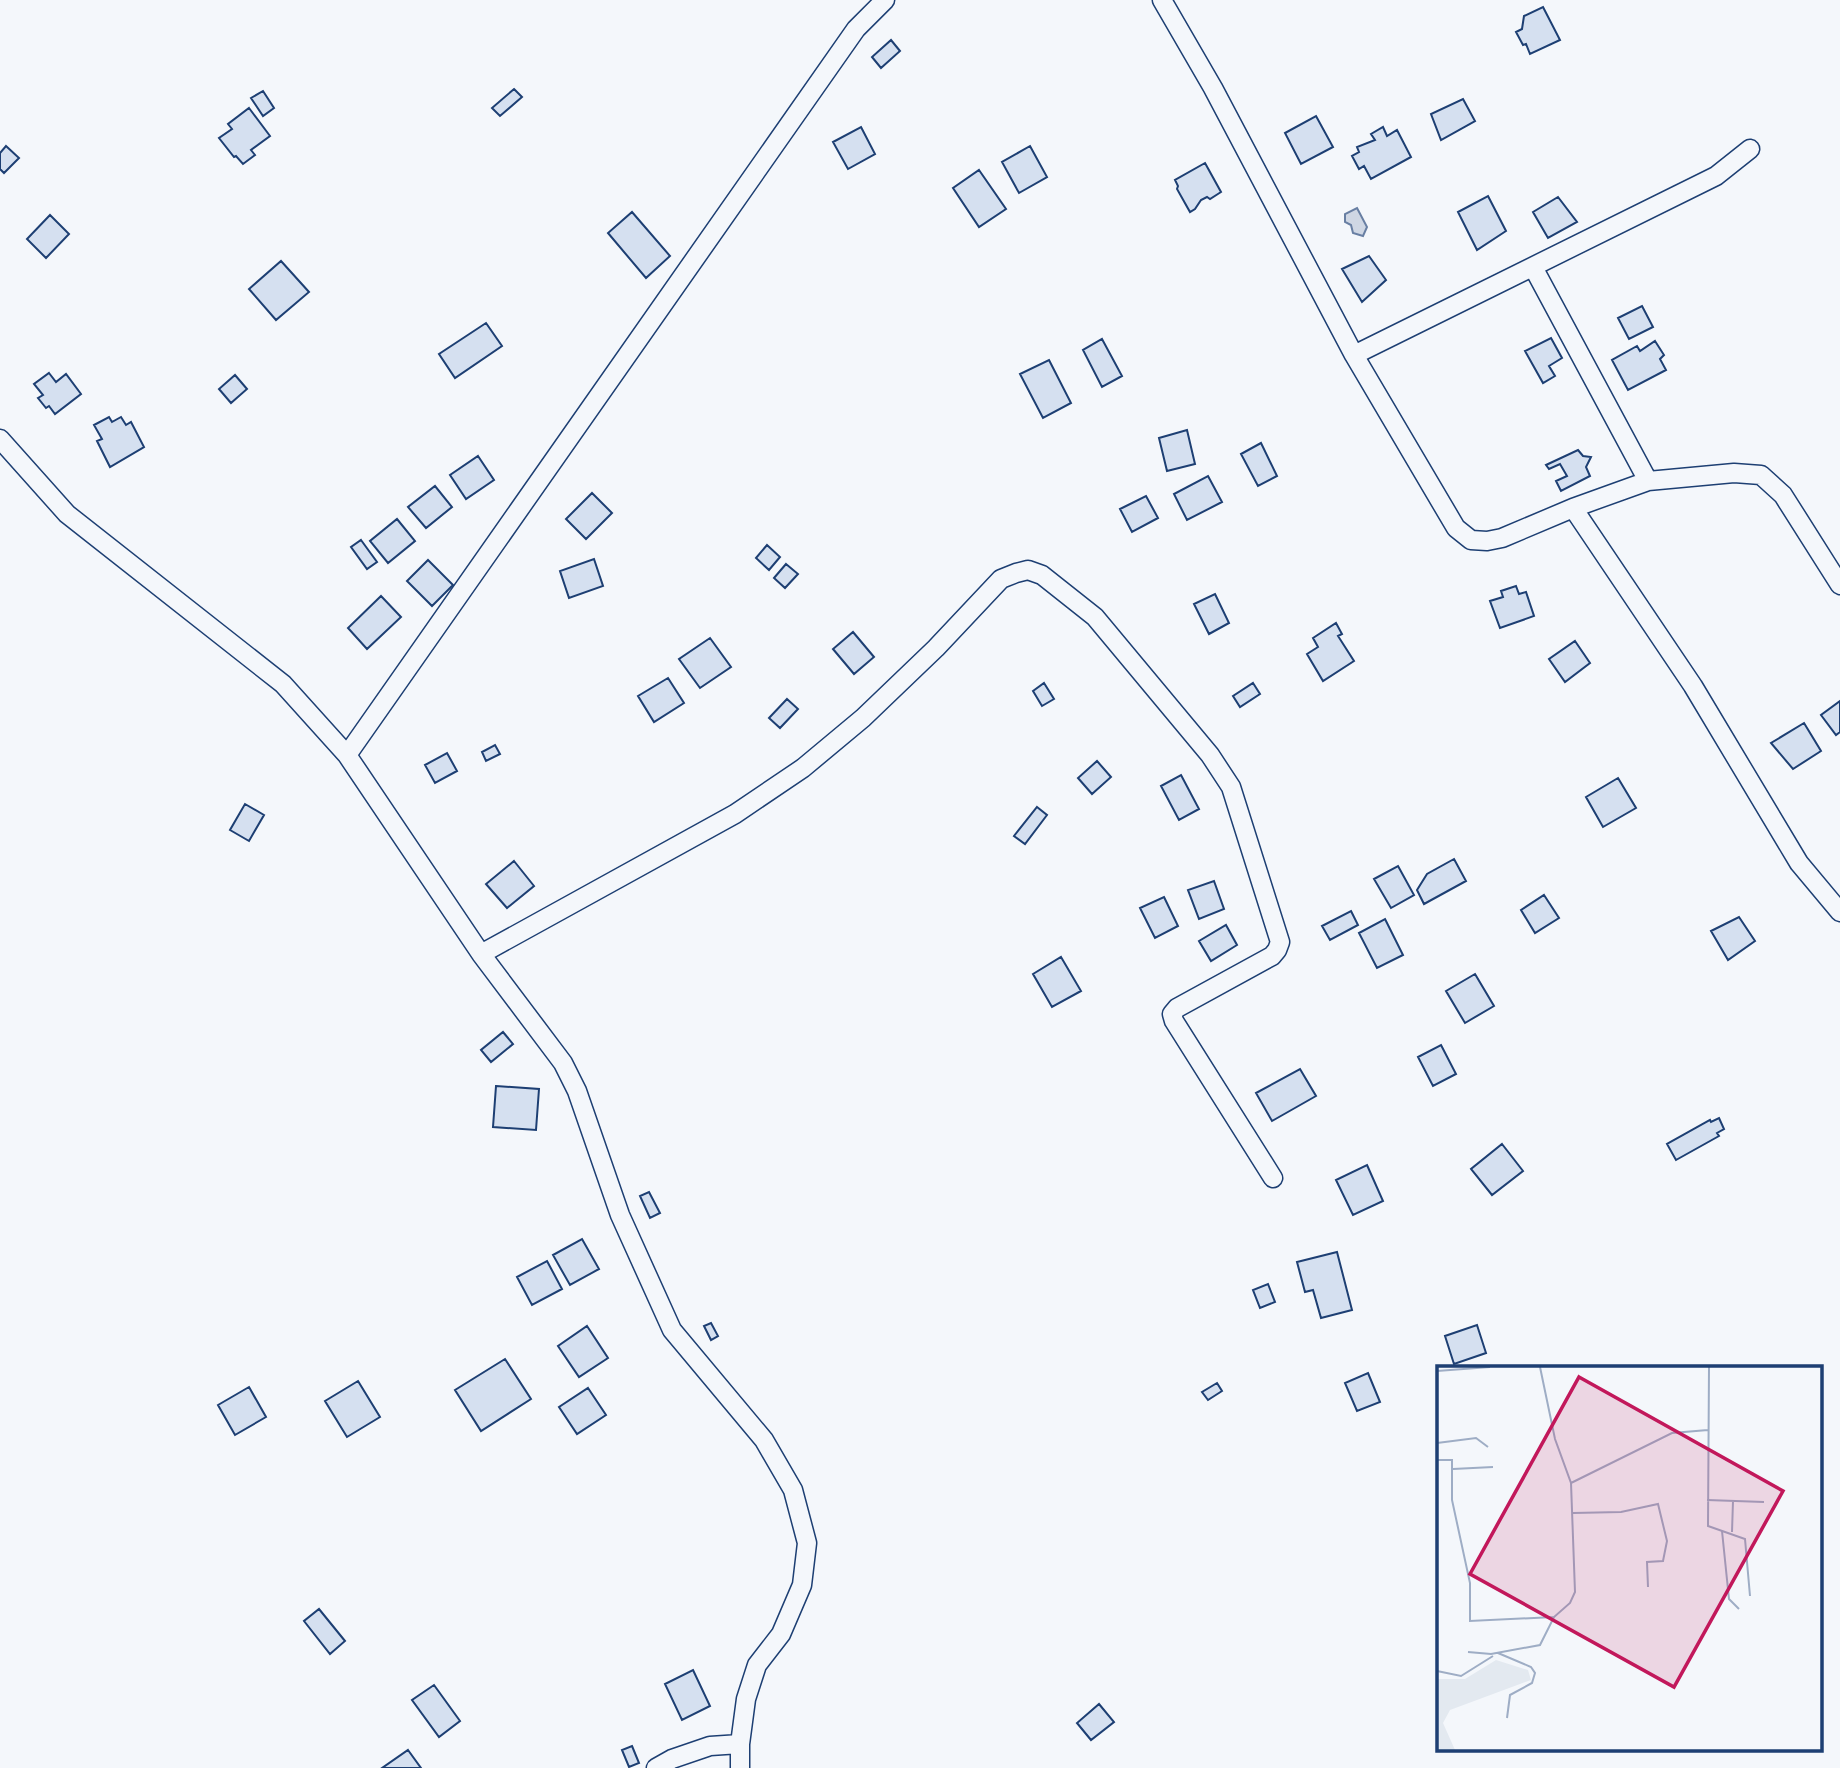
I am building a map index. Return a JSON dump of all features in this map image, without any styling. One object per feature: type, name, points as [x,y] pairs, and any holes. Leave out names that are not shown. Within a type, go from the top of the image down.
[{"type":"street","points":[[347,755],[856,29],[885,0]]},
{"type":"street","points":[[1162,0],[1213,88],[1354,355],[1456,528],[1471,540],[1487,541],[1502,538],[1573,508],[1648,481],[1734,473],[1762,475],[1783,495],[1840,585]]},
{"type":"street","points":[[1354,355],[1716,177],[1750,149]]},
{"type":"street","points":[[1533,267],[1648,481]]},
{"type":"street","points":[[0,439],[67,514],[283,684],[347,755],[481,954],[563,1063],[577,1091],[620,1215],[672,1330],[764,1440],[793,1490],[807,1543],[802,1586],[781,1634],[757,1665],[746,1699],[740,1768]]},
{"type":"street","points":[[1573,508],[1693,686],[1799,863],[1840,912]]},
{"type":"street","points":[[481,954],[735,814],[803,768],[863,718],[936,649],[1001,579],[1028,570],[1042,575],[1095,617],[1210,755],[1231,787],[1280,942],[1278,950],[1272,956],[1177,1007],[1172,1014],[1273,1178]]},
{"type":"street","points":[[656,1768],[672,1759],[710,1746],[740,1744]]},
{"type":"shaded area","points":[[1357,208],[1367,227],[1363,236],[1353,233],[1351,225],[1345,222],[1345,214]]},
{"type":"building","points":[[1543,7],[1560,40],[1530,54],[1516,32],[1522,29],[1524,16]]},
{"type":"building","points":[[891,40],[900,51],[881,68],[872,57]]},
{"type":"building","points":[[514,89],[522,97],[500,116],[492,108]]},
{"type":"building","points":[[263,91],[274,108],[263,116],[251,98]]},
{"type":"building","points":[[1463,99],[1475,121],[1441,140],[1431,114]]},
{"type":"building","points":[[249,108],[270,136],[251,150],[255,155],[243,164],[219,138],[232,129],[228,124]]},
{"type":"building","points":[[1316,116],[1333,147],[1301,164],[1285,133]]},
{"type":"building","points":[[861,127],[875,154],[848,169],[833,142]]},
{"type":"building","points":[[1383,127],[1387,136],[1397,130],[1411,157],[1371,179],[1364,166],[1359,169],[1352,156],[1359,152],[1357,147],[1375,140],[1371,134]]},
{"type":"building","points":[[6,146],[19,158],[4,173],[0,169],[0,153]]},
{"type":"building","points":[[1030,146],[1047,177],[1019,193],[1002,162]]},
{"type":"building","points":[[1205,163],[1221,192],[1210,199],[1207,197],[1201,200],[1190,212],[1175,180]]},
{"type":"building","points":[[979,170],[1006,209],[979,227],[953,188]]},
{"type":"building","points":[[1488,196],[1506,231],[1477,250],[1458,212]]},
{"type":"building","points":[[1558,197],[1577,222],[1548,238],[1533,212]]},
{"type":"building","points":[[632,212],[670,256],[646,278],[608,233]]},
{"type":"building","points":[[50,215],[69,234],[46,258],[27,239]]},
{"type":"building","points":[[1369,256],[1386,280],[1362,302],[1342,269]]},
{"type":"building","points":[[281,261],[309,292],[276,320],[249,289]]},
{"type":"building","points":[[1642,306],[1653,327],[1629,339],[1618,318]]},
{"type":"building","points":[[486,323],[502,346],[455,378],[439,354]]},
{"type":"building","points":[[1551,338],[1562,358],[1549,366],[1555,376],[1543,383],[1525,351]]},
{"type":"building","points":[[1102,339],[1122,376],[1102,387],[1083,350]]},
{"type":"building","points":[[1655,341],[1664,355],[1660,359],[1666,370],[1628,390],[1612,360],[1637,346],[1640,351]]},
{"type":"building","points":[[1049,360],[1071,403],[1043,418],[1020,374]]},
{"type":"building","points":[[49,373],[56,382],[66,374],[81,394],[55,414],[38,398],[43,395],[34,384]]},
{"type":"building","points":[[235,375],[247,389],[231,403],[219,389]]},
{"type":"building","points":[[109,417],[112,422],[121,417],[126,425],[131,422],[144,447],[110,467],[97,441],[102,439],[94,425]]},
{"type":"building","points":[[1187,430],[1195,464],[1167,471],[1159,438]]},
{"type":"building","points":[[1261,443],[1277,476],[1258,486],[1241,454]]},
{"type":"building","points":[[1578,450],[1583,456],[1591,457],[1586,467],[1590,476],[1561,491],[1556,481],[1567,476],[1560,464],[1549,469],[1546,465]]},
{"type":"building","points":[[478,456],[494,480],[466,499],[450,475]]},
{"type":"building","points":[[1208,476],[1222,502],[1187,520],[1174,494]]},
{"type":"building","points":[[435,486],[452,507],[426,528],[408,507]]},
{"type":"building","points":[[592,493],[612,513],[586,539],[566,519]]},
{"type":"building","points":[[1146,496],[1158,518],[1132,532],[1120,509]]},
{"type":"building","points":[[397,519],[415,541],[388,563],[370,541]]},
{"type":"building","points":[[361,540],[377,562],[367,569],[351,547]]},
{"type":"building","points":[[767,545],[780,557],[769,570],[756,558]]},
{"type":"building","points":[[594,559],[603,586],[569,598],[560,571]]},
{"type":"building","points":[[428,560],[453,585],[432,606],[407,581]]},
{"type":"building","points":[[786,564],[798,574],[785,588],[774,578]]},
{"type":"building","points":[[1516,586],[1519,594],[1526,592],[1534,616],[1500,628],[1490,601],[1503,597],[1501,591]]},
{"type":"building","points":[[1215,594],[1229,623],[1209,634],[1194,604]]},
{"type":"building","points":[[381,596],[401,617],[367,649],[348,628]]},
{"type":"building","points":[[1336,623],[1342,634],[1338,636],[1354,661],[1323,681],[1307,654],[1318,647],[1313,638]]},
{"type":"building","points":[[853,632],[874,657],[854,674],[833,649]]},
{"type":"building","points":[[710,638],[731,667],[700,688],[679,659]]},
{"type":"building","points":[[1575,641],[1590,663],[1565,682],[1549,659]]},
{"type":"building","points":[[668,678],[684,703],[654,722],[638,696]]},
{"type":"building","points":[[1044,683],[1054,699],[1042,706],[1033,691]]},
{"type":"building","points":[[1253,683],[1260,694],[1240,707],[1233,696]]},
{"type":"building","points":[[787,699],[798,709],[780,728],[769,718]]},
{"type":"building","points":[[1840,701],[1840,732],[1836,735],[1821,715]]},
{"type":"building","points":[[1804,723],[1821,751],[1793,769],[1771,743]]},
{"type":"building","points":[[495,745],[500,754],[486,761],[482,752]]},
{"type":"building","points":[[447,753],[457,771],[435,783],[425,765]]},
{"type":"building","points":[[1097,761],[1111,777],[1092,794],[1078,778]]},
{"type":"building","points":[[1181,775],[1199,809],[1179,820],[1161,786]]},
{"type":"building","points":[[1618,778],[1636,808],[1603,827],[1586,797]]},
{"type":"building","points":[[245,804],[264,815],[249,841],[230,830]]},
{"type":"building","points":[[1037,807],[1047,815],[1025,844],[1014,836]]},
{"type":"building","points":[[1454,859],[1466,881],[1424,904],[1417,890],[1427,874]]},
{"type":"building","points":[[514,861],[534,886],[507,908],[486,884]]},
{"type":"building","points":[[1398,866],[1414,895],[1391,908],[1374,879]]},
{"type":"building","points":[[1214,881],[1224,909],[1199,919],[1188,890]]},
{"type":"building","points":[[1544,895],[1559,918],[1535,933],[1521,910]]},
{"type":"building","points":[[1164,897],[1178,926],[1155,938],[1140,908]]},
{"type":"building","points":[[1351,911],[1358,925],[1330,940],[1322,926]]},
{"type":"building","points":[[1739,917],[1755,941],[1728,960],[1711,931]]},
{"type":"building","points":[[1385,919],[1403,955],[1377,968],[1359,933]]},
{"type":"building","points":[[1226,925],[1237,945],[1211,961],[1199,941]]},
{"type":"building","points":[[1061,957],[1081,991],[1052,1007],[1033,974]]},
{"type":"building","points":[[1475,974],[1494,1006],[1465,1023],[1446,991]]},
{"type":"building","points":[[503,1032],[513,1044],[491,1062],[481,1050]]},
{"type":"building","points":[[1441,1045],[1456,1074],[1433,1086],[1418,1057]]},
{"type":"building","points":[[1300,1069],[1316,1096],[1272,1121],[1256,1093]]},
{"type":"building","points":[[496,1086],[539,1089],[536,1130],[493,1127]]},
{"type":"building","points":[[1719,1118],[1724,1129],[1717,1133],[1719,1136],[1676,1160],[1667,1144],[1710,1120],[1711,1122]]},
{"type":"building","points":[[1502,1144],[1523,1171],[1492,1195],[1471,1169]]},
{"type":"building","points":[[1367,1165],[1383,1201],[1353,1215],[1336,1180]]},
{"type":"building","points":[[649,1192],[660,1213],[650,1218],[640,1196]]},
{"type":"building","points":[[582,1239],[599,1269],[570,1285],[553,1255]]},
{"type":"building","points":[[1337,1252],[1352,1310],[1321,1318],[1313,1290],[1305,1292],[1297,1262]]},
{"type":"building","points":[[547,1261],[562,1289],[532,1305],[517,1277]]},
{"type":"building","points":[[1268,1284],[1275,1302],[1260,1308],[1253,1290]]},
{"type":"building","points":[[711,1323],[718,1336],[711,1340],[704,1326]]},
{"type":"building","points":[[1477,1325],[1486,1353],[1454,1364],[1445,1336]]},
{"type":"building","points":[[587,1326],[608,1358],[579,1377],[558,1346]]},
{"type":"building","points":[[505,1359],[531,1399],[481,1431],[455,1390]]},
{"type":"building","points":[[1368,1373],[1380,1402],[1357,1411],[1345,1383]]},
{"type":"building","points":[[358,1381],[380,1417],[347,1437],[325,1401]]},
{"type":"building","points":[[1217,1383],[1222,1391],[1208,1400],[1202,1392]]},
{"type":"building","points":[[249,1387],[266,1417],[235,1435],[218,1405]]},
{"type":"building","points":[[588,1388],[606,1415],[577,1434],[559,1407]]},
{"type":"building","points":[[319,1609],[345,1641],[330,1654],[304,1621]]},
{"type":"building","points":[[693,1670],[710,1706],[682,1720],[665,1684]]},
{"type":"building","points":[[434,1685],[460,1721],[439,1737],[412,1700]]},
{"type":"building","points":[[1099,1704],[1114,1722],[1091,1740],[1077,1723]]},
{"type":"building","points":[[632,1746],[639,1763],[629,1767],[622,1750]]},
{"type":"building","points":[[408,1750],[421,1768],[382,1768]]}]
